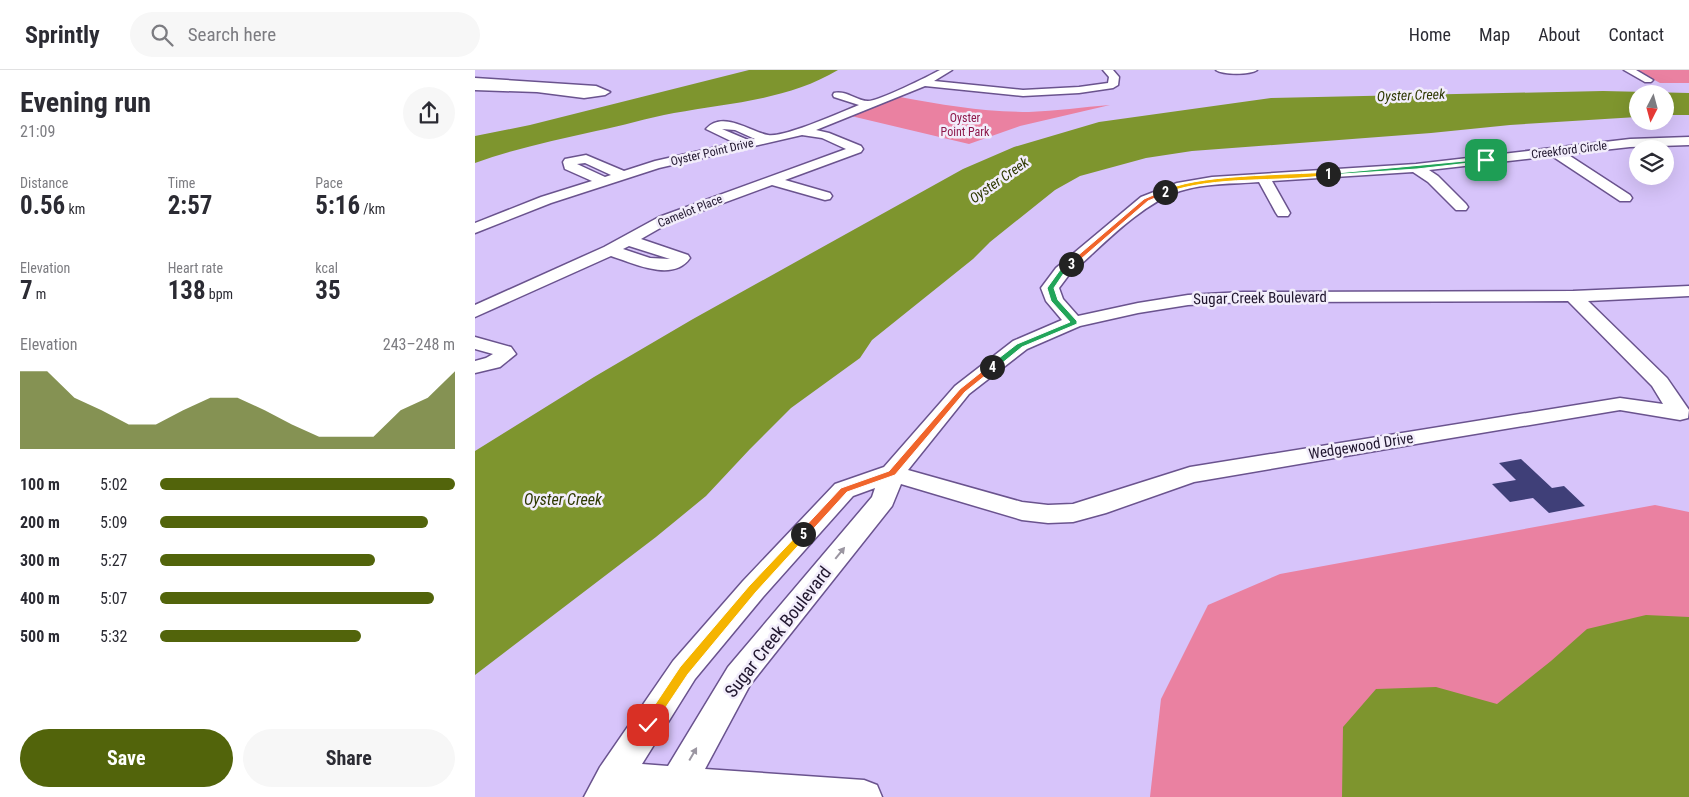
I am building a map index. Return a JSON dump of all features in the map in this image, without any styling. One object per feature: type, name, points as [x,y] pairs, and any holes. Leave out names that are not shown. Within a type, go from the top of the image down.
[{"type":"street","points":[[923,78],[1023,94],[1048,93],[1113,85],[1114,78],[1108,70]]},
{"type":"street","points":[[1221,70],[1252,70]]},
{"type":"street","points":[[1629,70],[1648,80]]},
{"type":"street","points":[[475,80],[494,72]]},
{"type":"street","name":"Oyster Point Drive","points":[[475,228],[623,174],[802,132],[869,105],[923,78],[944,72]]},
{"type":"street","points":[[475,80],[596,89],[605,92],[584,95],[537,90],[475,87]]},
{"type":"street","points":[[838,95],[869,105]]},
{"type":"street","points":[[746,144],[711,129],[719,126],[731,126],[766,139]]},
{"type":"street","name":"Camelot Place","points":[[475,312],[610,250],[664,220],[857,149],[825,135],[802,132]]},
{"type":"street","name":"Creekford Circle","points":[[1074,322],[1055,301],[1050,288],[1062,272],[1146,200],[1177,187],[1212,181],[1417,168],[1630,143],[1689,141]]},
{"type":"street","points":[[1555,152],[1625,198]]},
{"type":"street","points":[[604,181],[570,166],[569,162],[576,159],[586,159],[623,174]]},
{"type":"street","points":[[1417,168],[1433,179],[1461,207]]},
{"type":"street","points":[[1264,178],[1283,213]]},
{"type":"street","points":[[771,180],[825,196]]},
{"type":"street","points":[[610,250],[663,266],[676,263],[682,258],[628,240]]},
{"type":"street","name":"Sugar Creek Boulevard","points":[[673,790],[739,676],[883,500],[892,473],[962,390],[1020,345],[1074,322],[1137,308],[1189,300],[1243,297],[1573,296],[1689,291]]},
{"type":"street","name":"Wedgewood Drive","points":[[892,473],[1022,511],[1048,514],[1073,513],[1097,507],[1190,474],[1620,404],[1680,413],[1660,382],[1573,296]]},
{"type":"street","points":[[475,343],[499,349],[506,354],[493,364],[475,367]]},
{"type":"street","points":[[607,788],[684,670],[753,589],[844,490],[892,473]]},
{"type":"street","points":[[607,788],[864,797]]},
{"type":"green space","points":[[1636,70],[1689,70],[1689,83],[1660,83]]},
{"type":"green space","name":"Oyster Point Park","points":[[900,97],[964,108],[1013,112],[1110,105],[1020,126],[969,144],[851,116]]},
{"type":"green space","points":[[1655,505],[1689,512],[1689,797],[1150,797],[1161,699],[1208,605],[1280,574]]},
{"type":"water","points":[[749,70],[838,70],[819,80],[779,94],[654,117],[535,145],[475,163],[475,136],[530,125]]},
{"type":"water","name":"Oyster Creek","points":[[1629,92],[1629,118],[1510,125],[1431,133],[1192,151],[1146,158],[1080,176],[1055,190],[990,242],[973,259],[872,340],[860,358],[791,408],[706,496],[656,537],[475,675],[475,451],[594,377],[693,319],[963,169],[1014,147],[1099,122],[1271,98]]},
{"type":"water","name":"Oyster Creek","points":[[1674,93],[1689,93],[1689,115],[1674,115]]},
{"type":"water","points":[[1646,615],[1689,617],[1689,797],[1342,797],[1343,727],[1376,689],[1436,687],[1497,704],[1551,661],[1587,629]]},
{"type":"building","points":[[1521,459],[1552,488],[1564,486],[1585,506],[1549,513],[1533,498],[1510,502],[1492,484],[1516,480],[1499,463]]},
{"type":"route","points":[[648,725],[684,670],[753,589],[844,490],[892,473],[962,390],[1020,345],[1074,322],[1055,301],[1050,288],[1062,272],[1146,200],[1177,187],[1212,181],[1417,168],[1486,160]]}]
